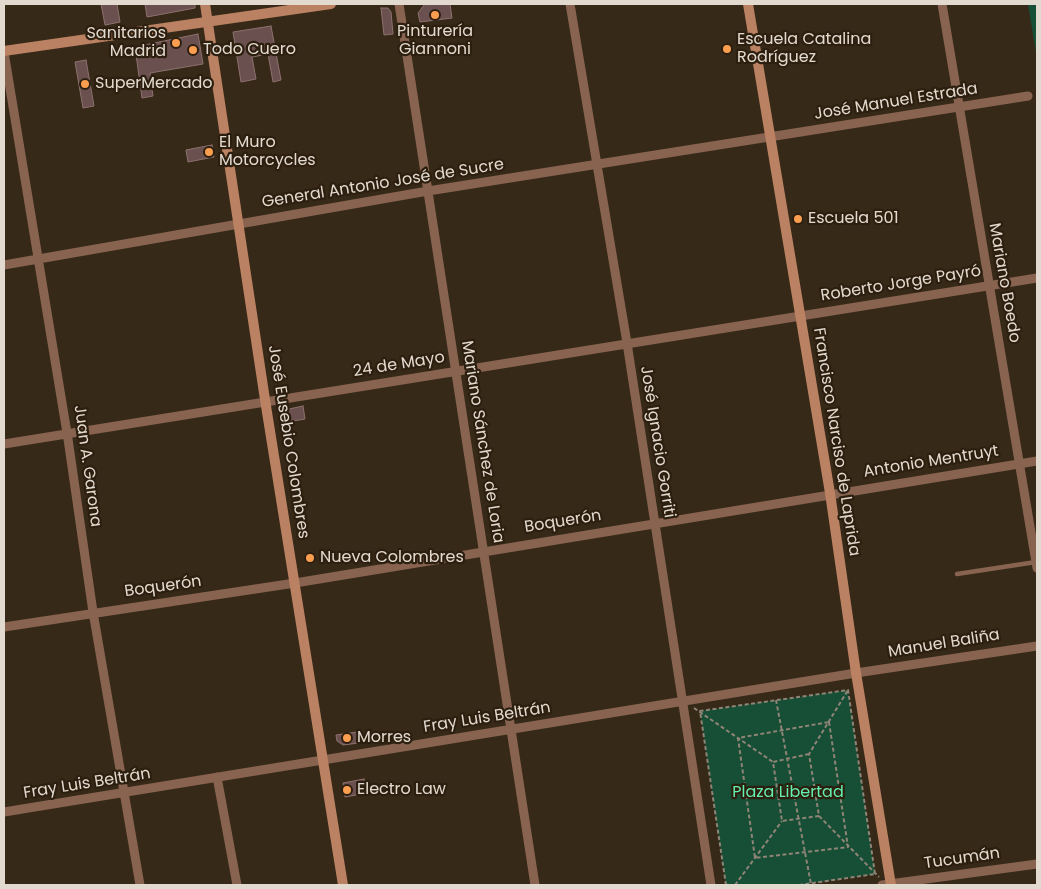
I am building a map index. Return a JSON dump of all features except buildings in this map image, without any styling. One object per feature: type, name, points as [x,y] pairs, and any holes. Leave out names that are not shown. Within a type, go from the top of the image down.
[{"type":"street","name":"José Eusebio Colombres","points":[[205,4],[343,885]]},
{"type":"street","points":[[4,52],[332,4]]},
{"type":"street","name":"Mariano Sánchez de Loria","points":[[399,4],[535,885]]},
{"type":"street","name":"José Ignacio Gorriti","points":[[570,4],[627,343],[711,885]]},
{"type":"street","name":"Francisco Narciso de Laprida","points":[[748,4],[830,493],[888,885]]},
{"type":"street","name":"Mariano Boedo","points":[[942,4],[1037,565]]},
{"type":"street","name":"Juan A. Garona","points":[[4,52],[67,434],[93,612],[140,885]]},
{"type":"street","name":"José Manuel Estrada","points":[[769,138],[1028,96]]},
{"type":"street","name":"General Antonio José de Sucre","points":[[4,265],[428,191],[769,138]]},
{"type":"street","name":"Roberto Jorge Payró","points":[[800,314],[1037,278]]},
{"type":"street","name":"24 de Mayo","points":[[4,444],[800,314]]},
{"type":"street","name":"Antonio Mentruyt","points":[[830,493],[1037,461]]},
{"type":"street","name":"Boquerón","points":[[4,627],[93,612],[295,583],[830,493]]},
{"type":"street","name":"Manuel Baliña","points":[[856,673],[1037,646]]},
{"type":"street","name":"Fray Luis Beltrán","points":[[4,812],[856,673]]},
{"type":"street","points":[[217,777],[237,885]]},
{"type":"street","name":"Tucumán","points":[[888,885],[1037,864]]},
{"type":"lane","points":[[957,574],[1037,565]]},
{"type":"path","points":[[700,711],[848,690]]},
{"type":"path","points":[[700,711],[773,762],[808,754],[848,690]]},
{"type":"path","points":[[848,690],[875,874]]},
{"type":"path","points":[[776,700],[811,884]]},
{"type":"path","points":[[700,711],[726,885]]},
{"type":"path","points":[[738,738],[829,722]]},
{"type":"path","points":[[829,722],[848,847]]},
{"type":"path","points":[[738,738],[756,858]]},
{"type":"path","points":[[808,754],[819,816],[875,874]]},
{"type":"path","points":[[735,885],[782,821],[773,762]]},
{"type":"path","points":[[782,821],[819,816]]},
{"type":"path","points":[[756,858],[848,847]]},
{"type":"path","points":[[799,885],[875,874]]},
{"type":"green space","points":[[1028,4],[1037,4],[1037,59]]},
{"type":"green space","name":"Plaza Libertad","points":[[848,690],[875,874],[799,885],[726,885],[700,711]]},
{"type":"place","name":"Pinturería Giannoni","points":[[435,15]]},
{"type":"place","name":"Sanitarios Madrid","points":[[176,43]]},
{"type":"place","name":"Escuela Catalina Rodríguez","points":[[727,49]]},
{"type":"place","name":"Todo Cuero","points":[[193,50]]},
{"type":"place","name":"SuperMercado","points":[[85,84]]},
{"type":"place","name":"El Muro Motorcycles","points":[[209,152]]},
{"type":"place","name":"Escuela 501","points":[[798,219]]},
{"type":"place","name":"Nueva Colombres","points":[[310,558]]},
{"type":"place","name":"Morres","points":[[347,738]]},
{"type":"place","name":"Electro Law","points":[[347,790]]}]
